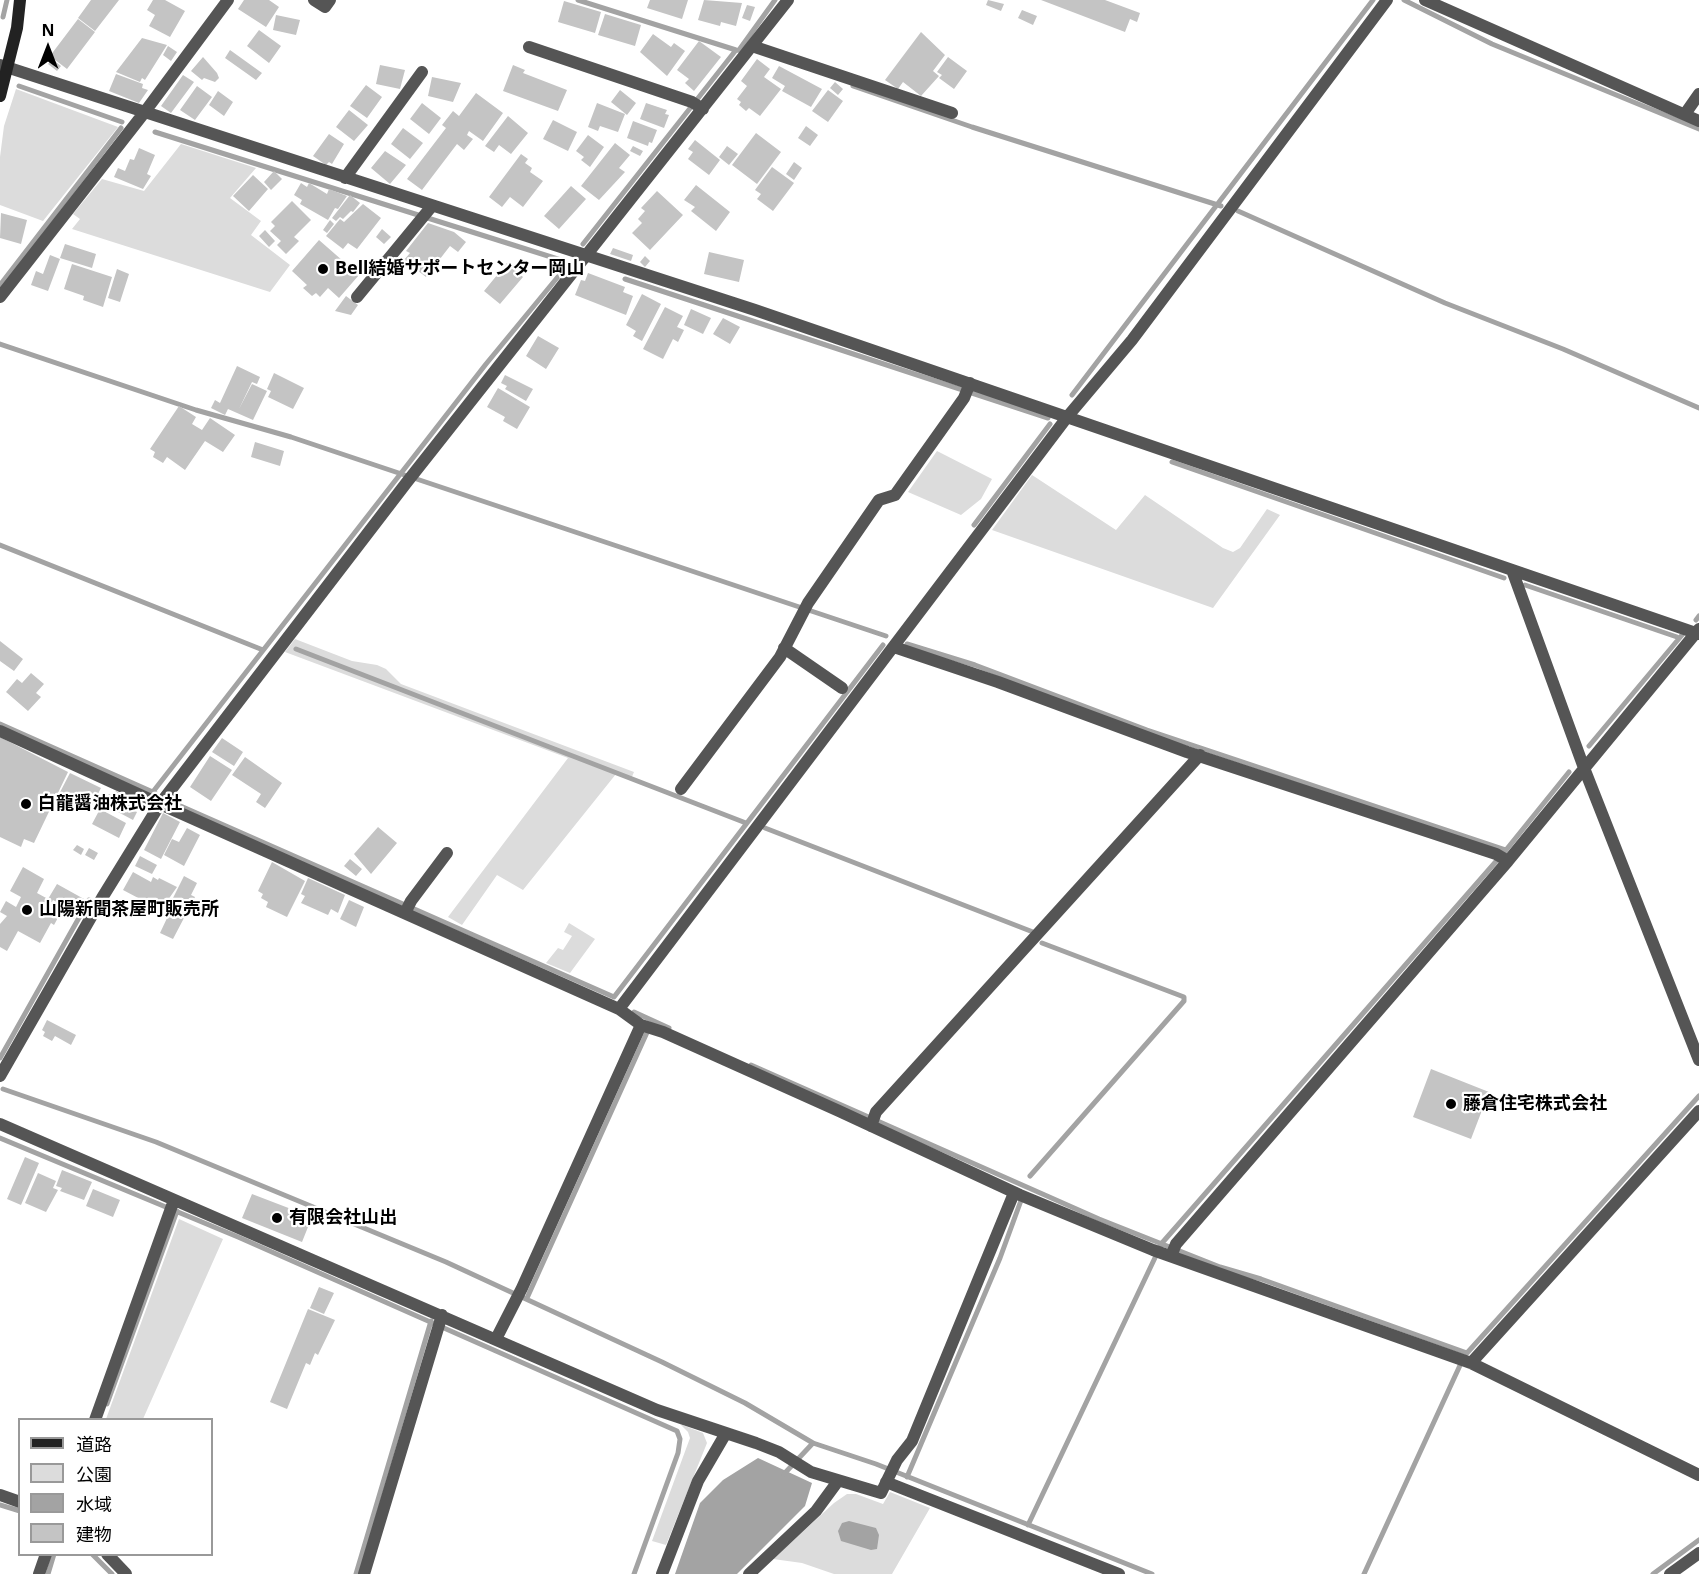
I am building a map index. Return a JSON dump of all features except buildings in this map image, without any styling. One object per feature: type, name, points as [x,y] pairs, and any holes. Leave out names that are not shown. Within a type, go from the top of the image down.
[{"type":"street","points":[[0,96],[3,66],[17,28],[20,0]]},
{"type":"street","points":[[0,297],[144,113],[228,0]]},
{"type":"street","points":[[314,0],[324,7],[330,0]]},
{"type":"street","points":[[0,1076],[102,898],[160,804],[410,479],[587,256],[697,105],[749,50],[788,0]]},
{"type":"street","points":[[619,1009],[1068,416],[1132,340],[1388,0]]},
{"type":"street","points":[[1425,0],[1699,120]]},
{"type":"street","points":[[529,47],[697,105]]},
{"type":"street","points":[[749,50],[952,113]]},
{"type":"street","points":[[3,66],[345,178],[427,212],[587,256],[967,390],[1068,416],[1698,632],[1584,768],[1503,858],[1167,1251]]},
{"type":"street","points":[[345,178],[422,72]]},
{"type":"street","points":[[1685,114],[1699,94]]},
{"type":"street","points":[[357,297],[427,212]]},
{"type":"street","points":[[681,789],[784,648],[805,609],[879,500],[895,495],[967,390]]},
{"type":"street","points":[[1512,570],[1584,768],[1699,1060]]},
{"type":"street","points":[[894,647],[1200,755],[1503,858]]},
{"type":"street","points":[[784,648],[842,688]]},
{"type":"street","points":[[0,731],[160,804],[407,908],[619,1009],[642,1026],[873,1120],[1020,1195],[1465,1361],[1699,1475]]},
{"type":"street","points":[[873,1120],[1200,755]]},
{"type":"street","points":[[407,908],[447,853]]},
{"type":"street","points":[[496,1339],[519,1294],[642,1026]]},
{"type":"street","points":[[1465,1361],[1699,1111]]},
{"type":"street","points":[[0,1124],[172,1206],[441,1321],[496,1339],[657,1410],[779,1452],[811,1472],[881,1493],[895,1464],[912,1441],[1020,1195]]},
{"type":"street","points":[[95,1418],[172,1206]]},
{"type":"street","points":[[364,1574],[441,1321]]},
{"type":"street","points":[[662,1574],[698,1480],[726,1433]]},
{"type":"street","points":[[887,1480],[1119,1574]]},
{"type":"street","points":[[749,1574],[816,1511],[838,1481]]},
{"type":"street","points":[[0,1495],[18,1501]]},
{"type":"street","points":[[1670,1574],[1699,1553]]},
{"type":"street","points":[[39,1574],[45,1556]]},
{"type":"street","points":[[108,1556],[126,1574]]},
{"type":"green space","points":[[16,89],[118,127],[43,221],[0,205],[0,157],[4,126]]},
{"type":"green space","points":[[181,144],[256,168],[230,198],[261,221],[251,235],[290,265],[270,292],[72,229],[80,219],[73,214],[102,179],[144,191]]},
{"type":"green space","points":[[937,451],[992,479],[981,499],[961,515],[908,492]]},
{"type":"green space","points":[[1032,475],[1116,530],[1145,495],[1223,548],[1233,552],[1240,548],[1267,509],[1280,515],[1213,608],[992,530]]},
{"type":"green space","points":[[295,639],[352,661],[377,665],[386,669],[401,684],[634,772],[631,779],[616,774],[523,890],[497,875],[462,925],[448,917],[568,758],[285,652]]},
{"type":"green space","points":[[569,923],[595,939],[570,973],[546,963],[558,948],[563,950],[572,936],[564,932]]},
{"type":"green space","points":[[179,1219],[223,1239],[143,1418],[106,1418]]},
{"type":"green space","points":[[680,1424],[703,1433],[707,1443],[666,1545],[652,1541],[690,1438],[688,1432]]},
{"type":"green space","points":[[890,1492],[930,1508],[892,1574],[834,1574],[802,1563],[773,1559],[834,1503],[847,1494],[856,1494],[883,1504]]},
{"type":"water","points":[[758,1458],[812,1483],[805,1506],[737,1574],[675,1574],[700,1503],[723,1480]]},
{"type":"water","points":[[849,1521],[876,1528],[879,1535],[877,1549],[871,1550],[841,1541],[838,1531],[842,1523]]},
{"type":"waterway","points":[[3,17],[7,0]]},
{"type":"waterway","points":[[578,0],[736,50],[748,51]]},
{"type":"waterway","points":[[739,50],[775,0]]},
{"type":"waterway","points":[[1072,395],[1373,0]]},
{"type":"waterway","points":[[1404,0],[1492,44],[1699,129]]},
{"type":"waterway","points":[[583,244],[736,50]]},
{"type":"waterway","points":[[19,86],[122,122]]},
{"type":"waterway","points":[[853,86],[972,127],[1221,206]]},
{"type":"waterway","points":[[0,285],[121,128]]},
{"type":"waterway","points":[[155,132],[564,261]]},
{"type":"waterway","points":[[1238,211],[1445,303],[1563,349],[1699,408]]},
{"type":"waterway","points":[[152,793],[486,364],[566,267]]},
{"type":"waterway","points":[[625,279],[1048,418]]},
{"type":"waterway","points":[[0,344],[196,410],[291,437],[886,636]]},
{"type":"waterway","points":[[974,525],[1050,424]]},
{"type":"waterway","points":[[1172,462],[1504,578]]},
{"type":"waterway","points":[[0,545],[263,650]]},
{"type":"waterway","points":[[1525,585],[1677,637]]},
{"type":"waterway","points":[[1696,620],[1699,616]]},
{"type":"waterway","points":[[1589,746],[1682,635]]},
{"type":"waterway","points":[[907,644],[975,665],[1147,730],[1506,850]]},
{"type":"waterway","points":[[176,804],[614,997],[883,645]]},
{"type":"waterway","points":[[296,649],[746,823]]},
{"type":"waterway","points":[[0,724],[155,793]]},
{"type":"waterway","points":[[1028,1525],[1162,1243],[1506,850],[1569,772]]},
{"type":"waterway","points":[[765,828],[1033,932]]},
{"type":"waterway","points":[[0,1058],[89,900]]},
{"type":"waterway","points":[[1030,1176],[1184,1001],[1184,997],[1042,943]]},
{"type":"waterway","points":[[634,1012],[669,1028]]},
{"type":"waterway","points":[[527,1298],[649,1028]]},
{"type":"waterway","points":[[751,1065],[1099,1219],[1220,1267],[1261,1279],[1467,1353]]},
{"type":"waterway","points":[[3,1089],[156,1142],[446,1262],[662,1362],[745,1403],[813,1443]]},
{"type":"waterway","points":[[1467,1353],[1699,1096]]},
{"type":"waterway","points":[[0,1138],[238,1237],[677,1431],[680,1439],[678,1453],[634,1574]]},
{"type":"waterway","points":[[907,1477],[1000,1258],[1023,1195]]},
{"type":"waterway","points":[[107,1404],[177,1211]]},
{"type":"waterway","points":[[356,1574],[431,1321]]},
{"type":"waterway","points":[[1364,1574],[1462,1361]]},
{"type":"waterway","points":[[784,1474],[813,1443],[876,1464],[1152,1574]]},
{"type":"waterway","points":[[0,1505],[18,1510]]},
{"type":"waterway","points":[[1653,1574],[1699,1540]]},
{"type":"waterway","points":[[48,1574],[53,1556]]},
{"type":"waterway","points":[[94,1556],[112,1574]]},
{"type":"place","name":"Bell結婚サポートセンター岡山","points":[[323,269]]},
{"type":"place","name":"白龍醤油株式会社","points":[[26,804]]},
{"type":"place","name":"山陽新聞茶屋町販売所","points":[[27,910]]},
{"type":"place","name":"藤倉住宅株式会社","points":[[1451,1104]]},
{"type":"place","name":"有限会社山出","points":[[277,1218]]}]
